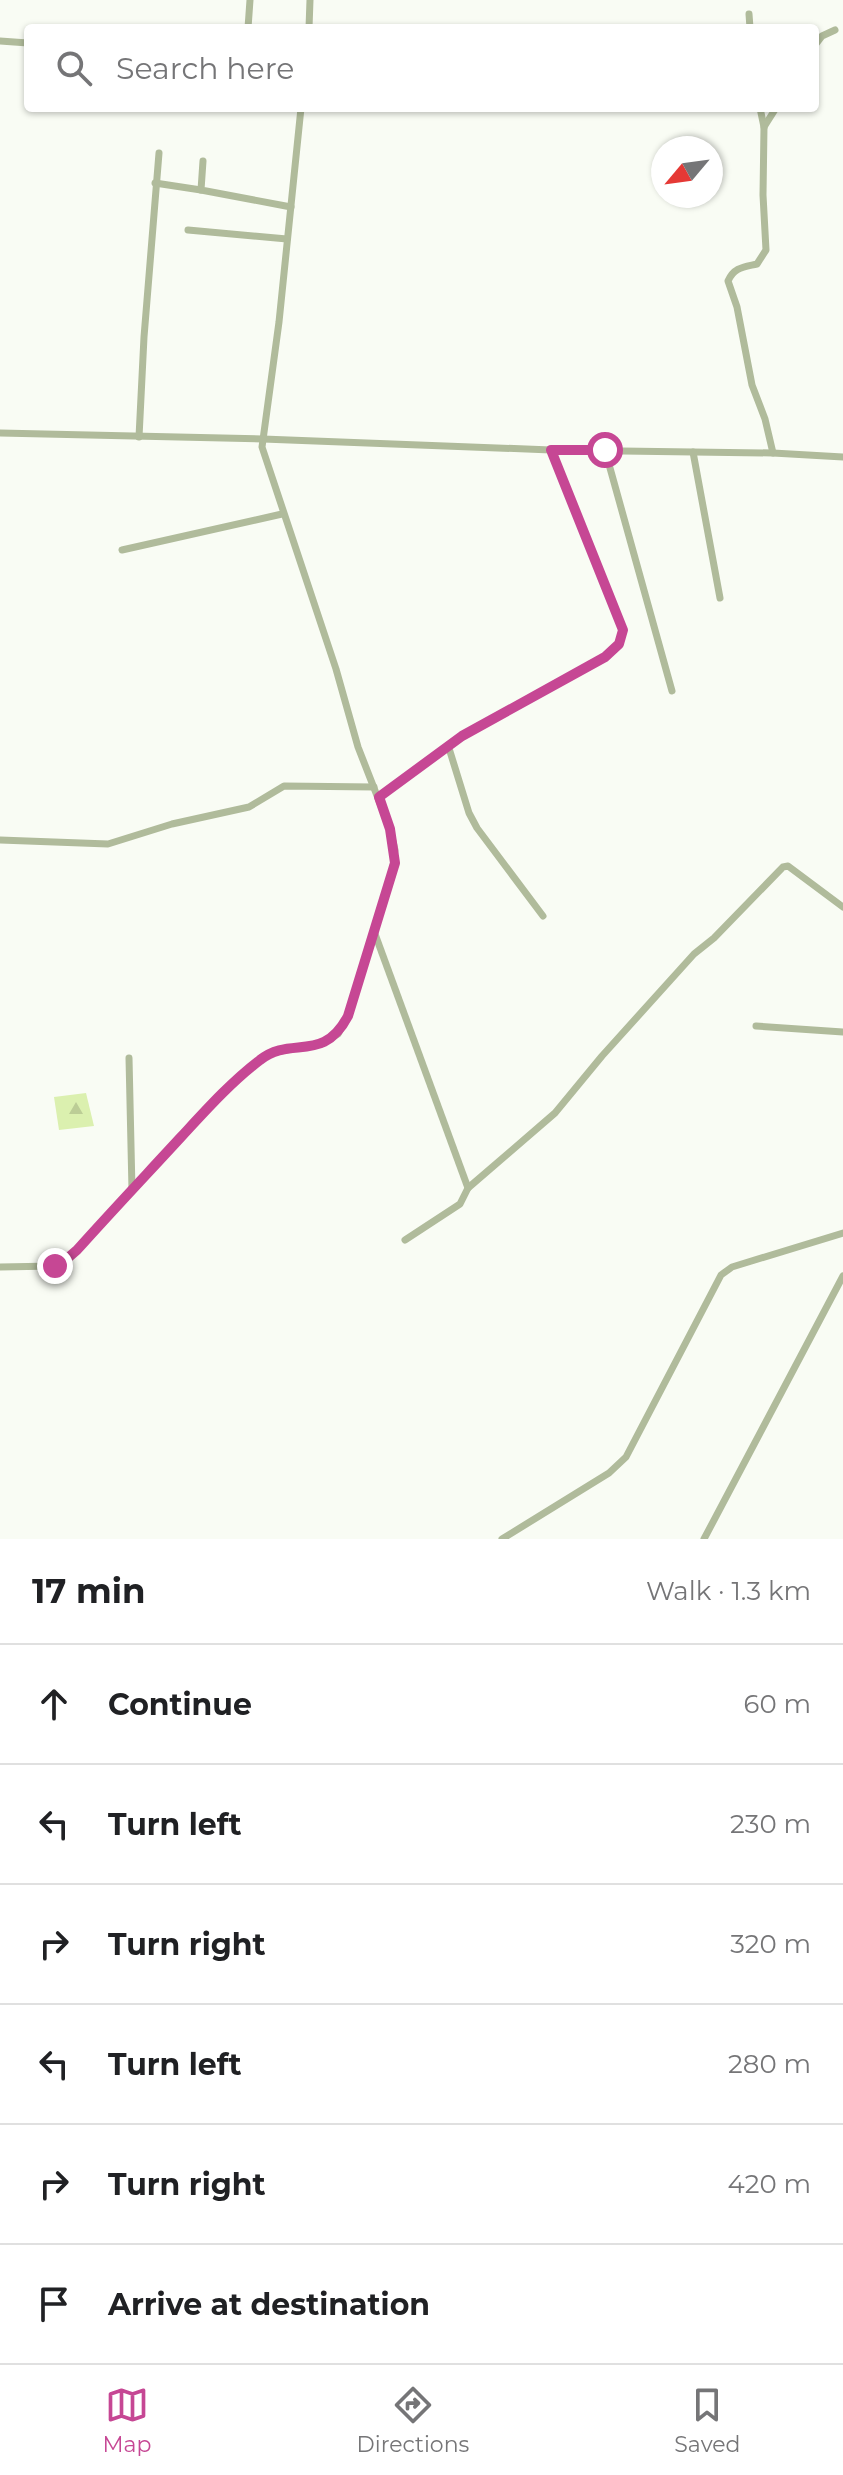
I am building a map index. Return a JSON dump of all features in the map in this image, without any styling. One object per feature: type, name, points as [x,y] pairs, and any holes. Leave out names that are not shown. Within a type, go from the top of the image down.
[{"type":"street","points":[[248,24],[250,0]]},
{"type":"street","points":[[309,24],[310,0]]},
{"type":"street","points":[[749,14],[750,24]]},
{"type":"street","points":[[819,40],[835,30]]},
{"type":"street","points":[[0,41],[24,43]]},
{"type":"street","points":[[0,1267],[55,1266],[62,1263],[223,1092],[261,1058],[334,1038],[348,1016],[395,863],[390,829],[358,747],[336,669],[263,456],[301,112]]},
{"type":"street","points":[[761,112],[764,127],[766,250],[757,264],[739,267],[728,281],[737,307],[752,385],[773,453]]},
{"type":"street","points":[[764,127],[773,112]]},
{"type":"street","points":[[139,437],[159,153]]},
{"type":"street","points":[[201,190],[203,161]]},
{"type":"street","points":[[155,183],[291,207]]},
{"type":"street","points":[[188,230],[287,239]]},
{"type":"street","points":[[0,433],[843,457]]},
{"type":"street","points":[[379,797],[448,745],[605,657],[623,636],[551,450]]},
{"type":"street","points":[[605,450],[672,691]]},
{"type":"street","points":[[693,452],[720,598]]},
{"type":"street","points":[[122,550],[282,514]]},
{"type":"street","points":[[448,745],[469,813],[477,828],[543,916]]},
{"type":"street","points":[[0,840],[108,844],[172,824],[249,807],[284,786],[374,787]]},
{"type":"street","points":[[405,1240],[460,1204],[468,1188],[555,1113],[694,954],[714,938],[783,867],[788,866],[843,907]]},
{"type":"street","points":[[375,934],[468,1188]]},
{"type":"street","points":[[756,1026],[843,1032]]},
{"type":"street","points":[[129,1058],[132,1190]]},
{"type":"street","points":[[502,1539],[609,1473],[626,1457],[721,1275],[732,1267],[843,1233]]},
{"type":"street","points":[[704,1539],[843,1276]]},
{"type":"green space","points":[[86,1093],[94,1126],[59,1130],[54,1097]]},
{"type":"route","points":[[55,1266],[77,1250],[223,1092],[261,1058],[271,1053],[330,1041],[338,1034],[348,1016],[395,863],[390,829],[379,797],[462,736],[561,683],[605,657],[619,644],[623,630],[551,450],[605,450]]}]
